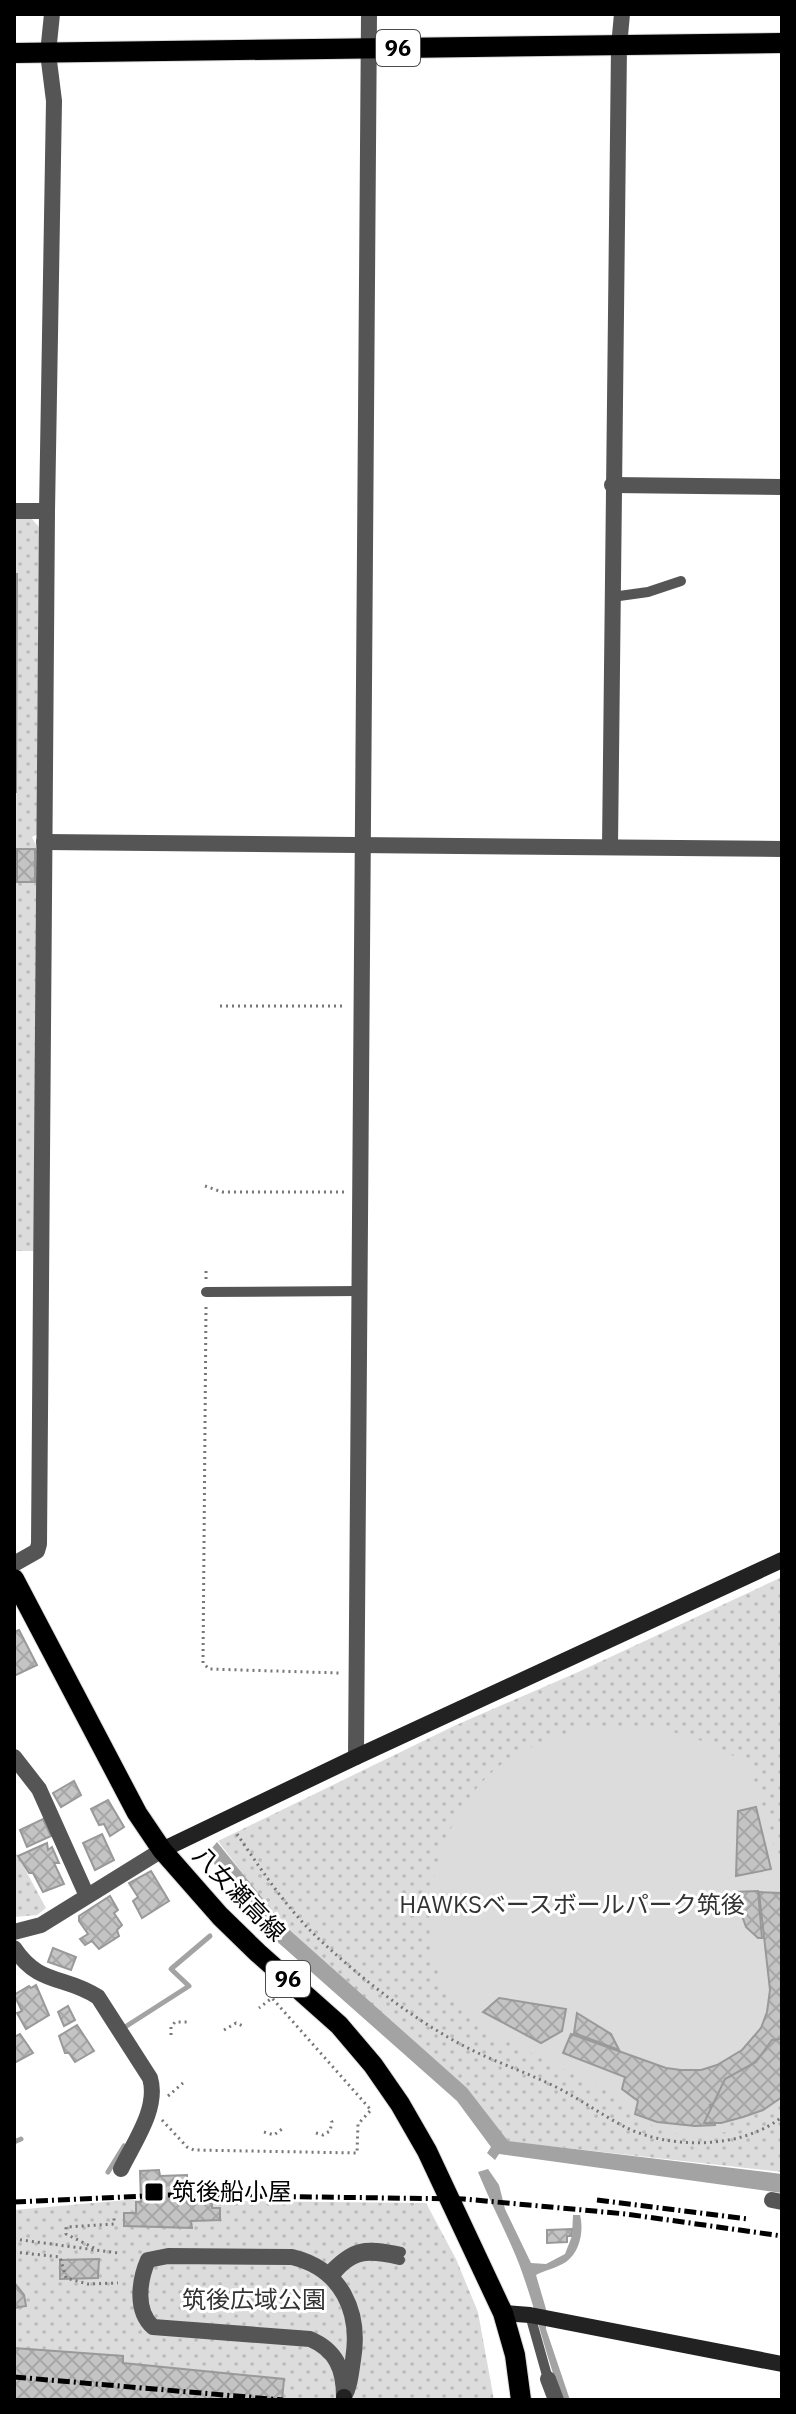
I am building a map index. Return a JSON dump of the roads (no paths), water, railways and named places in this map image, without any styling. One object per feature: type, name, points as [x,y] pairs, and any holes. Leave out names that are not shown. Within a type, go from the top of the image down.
[{"type":"main road","name":"96","points":[[14,53],[782,43]]},
{"type":"main road","name":"八女瀬高線","points":[[14,1579],[137,1813],[162,1850],[229,1925],[339,2025],[373,2065],[400,2104],[427,2151],[503,2313],[515,2355],[521,2400]]},
{"type":"street","points":[[14,1564],[37,1551],[39,1544],[47,511],[54,101],[48,53],[52,14]]},
{"type":"street","points":[[356,1757],[369,14]]},
{"type":"street","points":[[610,847],[612,485],[622,14]]},
{"type":"street","points":[[612,485],[782,487]]},
{"type":"street","points":[[14,511],[47,511]]},
{"type":"street","points":[[44,842],[782,849]]},
{"type":"street","points":[[14,1932],[41,1925],[162,1850],[782,1560]]},
{"type":"street","points":[[14,1757],[39,1789],[87,1896]]},
{"type":"street","points":[[14,1948],[24,1964],[37,1973],[86,1989],[98,1997],[150,2078],[154,2091],[151,2105],[121,2169]]},
{"type":"street","points":[[168,2256],[292,2257],[312,2261],[342,2290],[353,2314],[355,2351],[344,2399],[337,2362],[327,2346],[310,2339],[153,2327],[145,2320],[142,2309],[141,2277],[148,2260],[168,2256]]},
{"type":"street","points":[[503,2313],[530,2315],[782,2364]]},
{"type":"street","points":[[548,2379],[556,2400]]},
{"type":"lane","points":[[612,597],[648,592],[681,581]]},
{"type":"lane","points":[[206,1292],[359,1291]]},
{"type":"lane","points":[[329,2276],[346,2252],[360,2248],[371,2246],[400,2256]]},
{"type":"lane","points":[[530,2315],[548,2379]]},
{"type":"waterway","points":[[125,2027],[189,1986],[171,1969],[210,1936]]},
{"type":"waterway","points":[[14,2142],[21,2139]]},
{"type":"waterway","points":[[108,2172],[124,2146]]},
{"type":"railway","points":[[14,2202],[167,2195],[464,2199],[626,2214],[782,2236]]},
{"type":"railway","points":[[597,2200],[748,2219]]},
{"type":"railway","points":[[14,2377],[283,2400]]},
{"type":"place","name":"筑後船小屋","points":[[154,2192]]},
{"type":"park label","name":"HAWKSベースボールパーク筑後","points":[[572,1905]]},
{"type":"park label","name":"筑後広域公園","points":[[254,2300]]}]
